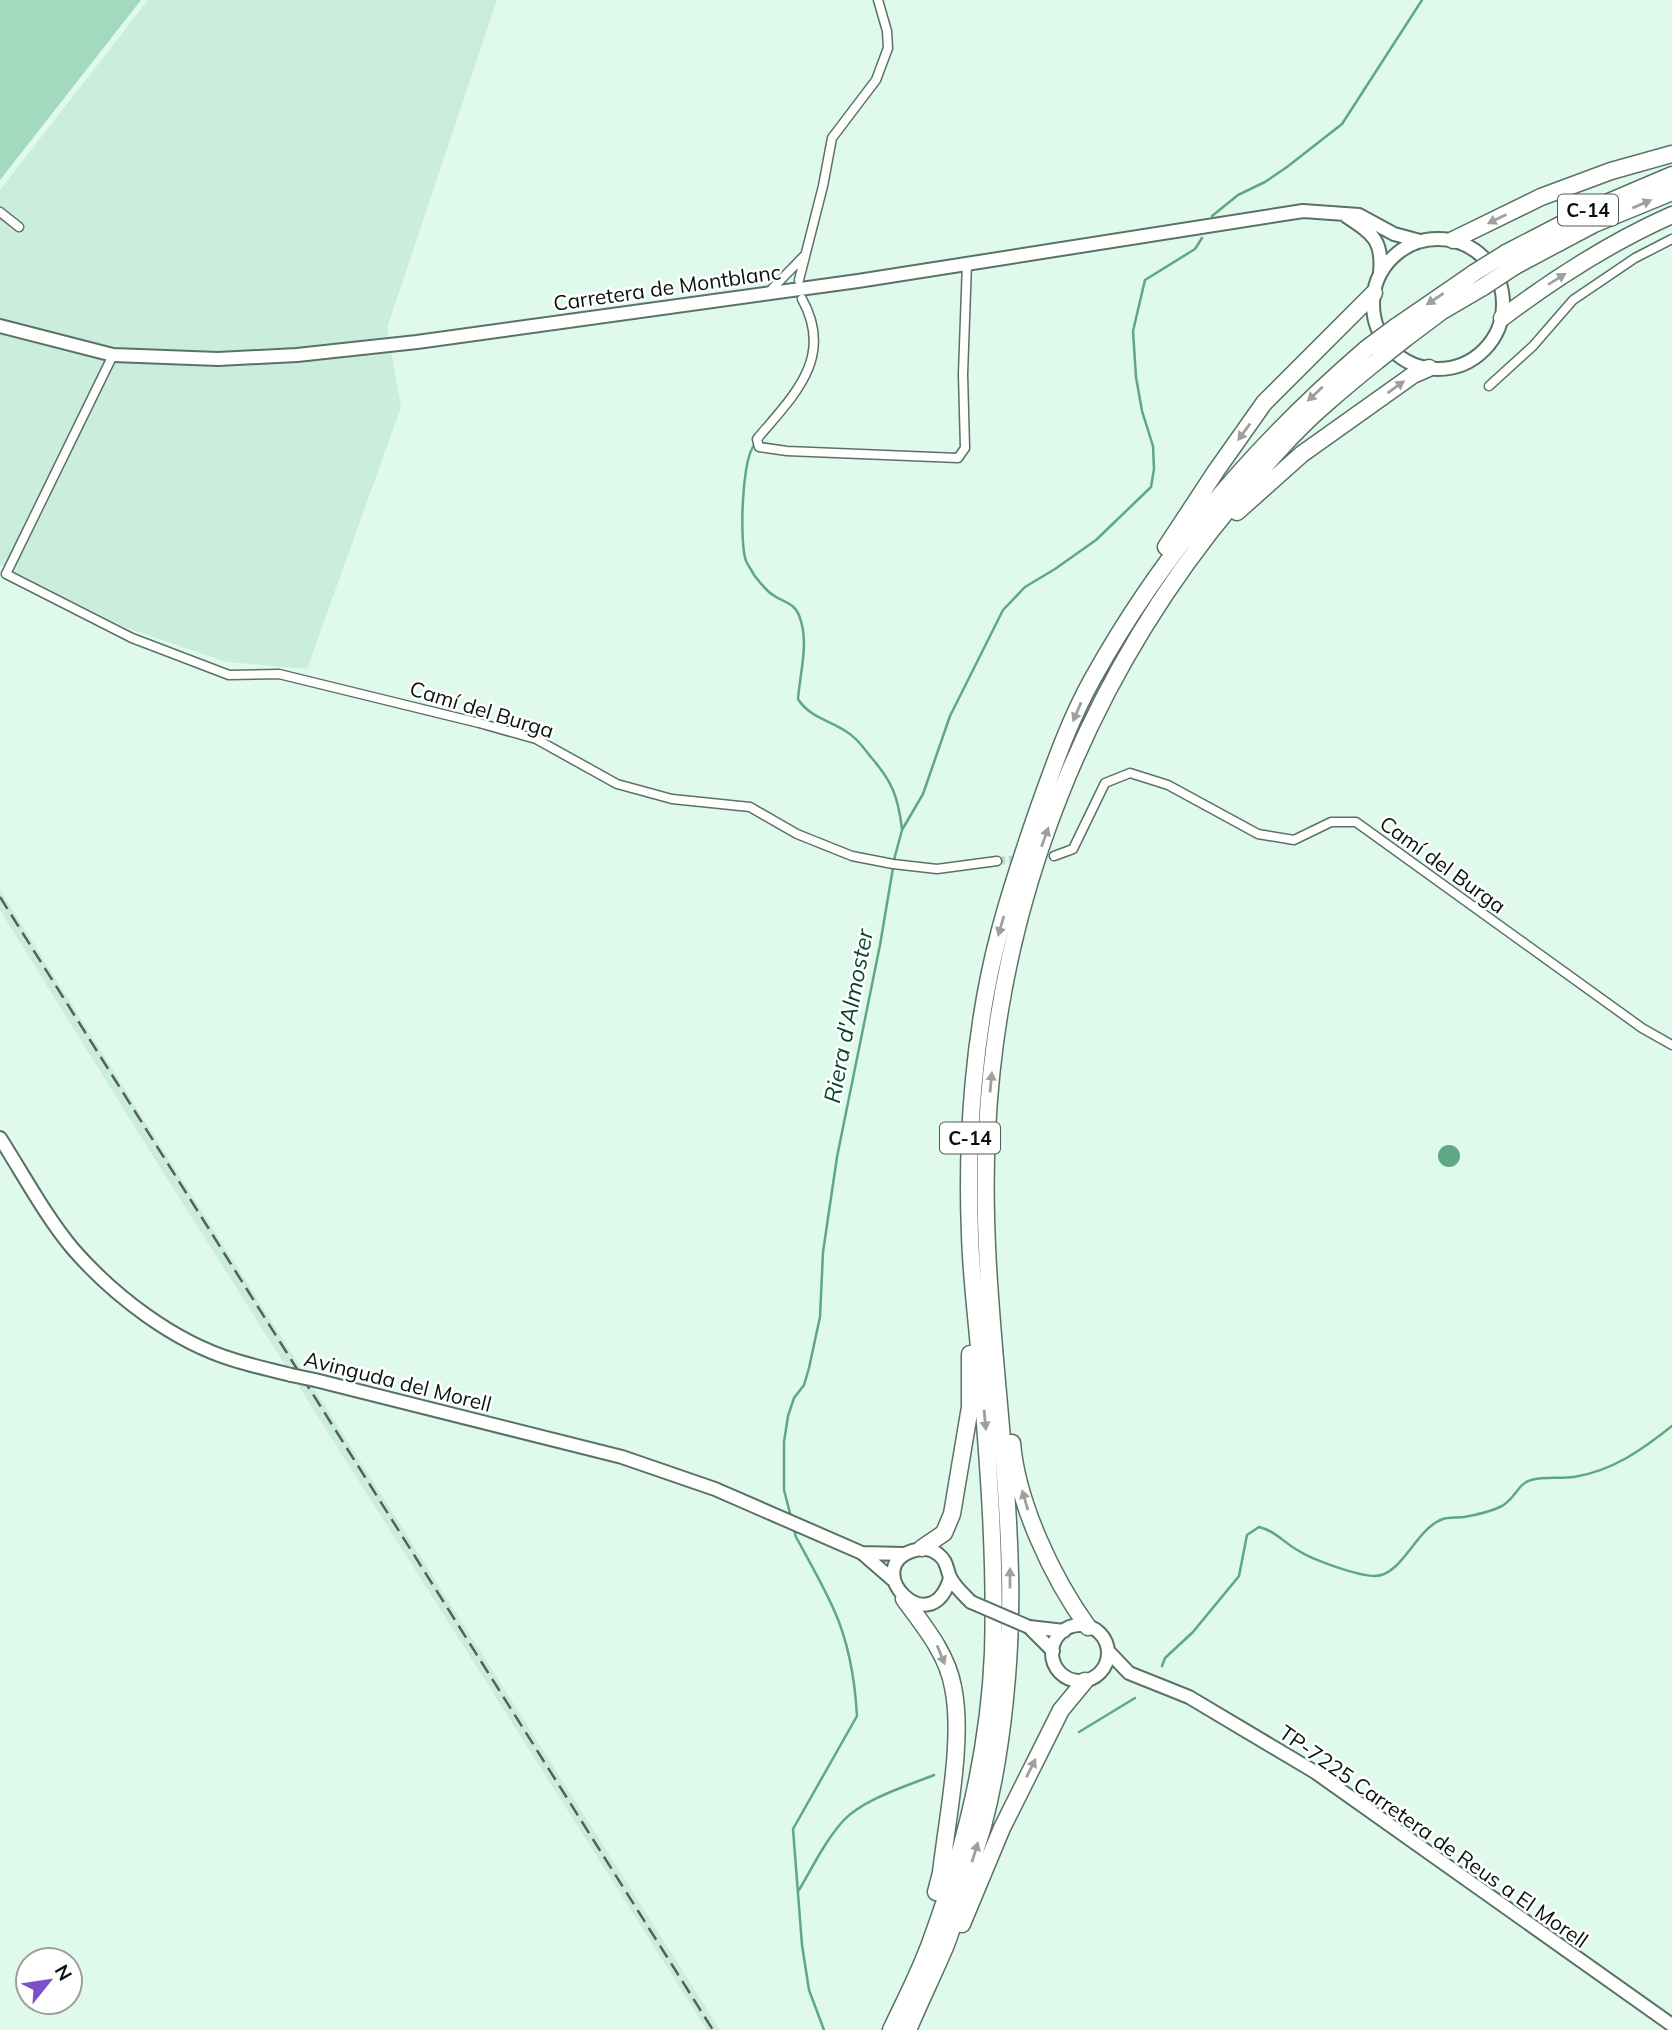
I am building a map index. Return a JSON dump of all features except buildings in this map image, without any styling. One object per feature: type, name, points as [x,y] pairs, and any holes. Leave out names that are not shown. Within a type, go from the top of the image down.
[{"type":"highway","points":[[1453,240],[1541,197],[1611,171],[1672,154]]},
{"type":"highway","name":"C-14","points":[[891,2030],[932,1941],[968,1822],[984,1737],[993,1658],[993,1577],[986,1433],[970,1234],[978,1131],[980,1034],[998,939],[1022,855],[1049,780],[1091,681],[1131,615],[1185,538],[1250,460],[1315,393],[1401,332],[1434,298],[1478,280],[1585,212],[1672,176]]},
{"type":"highway","name":"C-14","points":[[1511,260],[1672,192]]},
{"type":"highway","points":[[1502,318],[1541,289],[1628,234],[1672,215]]},
{"type":"highway","points":[[1091,681],[1124,612],[1264,403],[1374,293]]},
{"type":"highway","name":"C-14","points":[[909,2030],[946,1943],[984,1822],[999,1737],[1008,1658],[1010,1575],[978,1131],[1012,941],[1068,772],[1101,701],[1147,621],[1197,546],[1259,471],[1371,355]]},
{"type":"highway","points":[[1101,701],[1204,550],[1246,503],[1302,454],[1413,375],[1429,368]]},
{"type":"highway","points":[[922,1548],[944,1533],[951,1514],[970,1407],[971,1360],[962,1235],[978,1131]]},
{"type":"highway","points":[[978,1131],[1013,1456],[1032,1523],[1069,1601],[1088,1627]]},
{"type":"highway","points":[[879,2030],[924,1936],[941,1873],[957,1733],[953,1685],[937,1645],[904,1599]]},
{"type":"highway","points":[[909,2030],[953,1946],[1002,1828],[1055,1722],[1068,1699],[1091,1678]]},
{"type":"street","points":[[800,280],[832,138],[876,80],[888,48],[887,31],[878,0]]},
{"type":"street","name":"Carretera de Montblanc","points":[[0,327],[113,355],[218,359],[297,355],[417,342],[768,293],[1303,211],[1359,215],[1394,234],[1420,241]]},
{"type":"street","points":[[0,212],[19,227]]},
{"type":"street","points":[[1340,212],[1372,234],[1381,253],[1380,275],[1373,307],[1376,322],[1390,348],[1408,361],[1429,368],[1456,367],[1477,356],[1495,335],[1502,318],[1503,303],[1497,275],[1479,253],[1453,240],[1420,241],[1396,254],[1380,275]]},
{"type":"street","points":[[1489,386],[1533,346],[1573,300],[1635,257],[1672,239]]},
{"type":"street","points":[[768,293],[807,253]]},
{"type":"street","points":[[802,299],[814,329],[812,362],[795,394],[757,439],[759,447],[787,451],[958,458],[965,448],[963,374],[967,263]]},
{"type":"street","name":"Camí del Burga","points":[[113,355],[6,574],[132,638],[229,675],[279,674],[536,739],[617,784],[672,799],[750,807],[797,834],[852,856],[937,869],[997,861]]},
{"type":"street","name":"Camí del Burga","points":[[1054,856],[1073,849],[1105,783],[1130,773],[1168,785],[1258,834],[1294,840],[1331,822],[1356,822],[1642,1028],[1672,1045]]},
{"type":"street","name":"Avinguda del Morell","points":[[0,1138],[72,1247],[102,1279],[154,1320],[203,1347],[233,1360],[622,1457],[715,1489],[797,1523],[862,1553],[893,1580]]},
{"type":"street","points":[[971,1602],[950,1578],[945,1560],[935,1551],[922,1548],[904,1554],[896,1565],[893,1580],[904,1599],[920,1605],[939,1600],[971,1602],[1029,1627],[1064,1631]]},
{"type":"street","name":"Avinguda del Morell","points":[[862,1553],[904,1554]]},
{"type":"street","points":[[939,1600],[947,1590],[950,1578]]},
{"type":"street","points":[[1029,1627],[1053,1651]]},
{"type":"street","points":[[1072,1627],[1088,1627],[1102,1636],[1108,1651],[1106,1665],[1091,1678],[1076,1681],[1061,1674],[1056,1667],[1054,1643],[1064,1631],[1072,1627]]},
{"type":"street","name":"TP-7225 Carretera de Reus a El Morell","points":[[1108,1651],[1129,1673],[1189,1697],[1315,1772],[1672,2025]]},
{"type":"street","name":"TP-7225 Carretera de Reus a El Morell","points":[[1091,1678],[1129,1673]]},
{"type":"shaded area","points":[[0,0],[141,0],[0,180]]},
{"type":"shaded area","points":[[148,0],[497,0],[387,328],[401,407],[307,669],[227,662],[124,627],[0,564],[0,190]]},
{"type":"shaded area","points":[[0,890],[720,2030],[707,2030],[161,1169],[0,910]]},
{"type":"shaded area","points":[[1449,1145],[1457,1148],[1460,1156],[1457,1164],[1449,1167],[1441,1164],[1438,1156],[1441,1148]]},
{"type":"waterway","name":"Riera d'Almoster","points":[[1212,216],[1238,195],[1265,182],[1287,167],[1342,124],[1422,0]]},
{"type":"waterway","name":"Riera d'Almoster","points":[[791,1517],[784,1490],[784,1442],[788,1416],[794,1398],[804,1385],[820,1317],[823,1252],[837,1157],[902,830],[923,794],[950,716],[1003,610],[1025,587],[1096,540],[1151,487],[1154,469],[1153,446],[1142,411],[1136,377],[1133,331],[1145,280],[1195,249],[1202,238]]},
{"type":"waterway","points":[[814,317],[817,335]]},
{"type":"waterway","points":[[810,372],[815,359]]},
{"type":"waterway","points":[[755,444],[747,465],[745,482],[742,519],[744,551],[746,561],[760,583],[770,593],[792,606],[800,618],[804,648],[798,699],[814,715],[854,737],[878,765],[893,790],[902,829]]},
{"type":"waterway","points":[[1162,1666],[1165,1658],[1193,1632],[1239,1576],[1247,1535],[1259,1527],[1325,1563],[1367,1575],[1385,1574],[1433,1524],[1443,1519],[1464,1517],[1500,1507],[1531,1480],[1574,1477],[1614,1465],[1672,1426]]},
{"type":"waterway","name":"Riera d'Almoster","points":[[793,1527],[839,1622],[850,1662],[857,1716],[793,1829],[802,1945],[809,1990],[824,2030]]},
{"type":"waterway","points":[[1079,1732],[1135,1698]]},
{"type":"waterway","points":[[799,1890],[830,1837],[852,1813],[886,1794],[934,1775]]},
{"type":"tunnel","points":[[997,861],[1022,859]]},
{"type":"railway","points":[[0,897],[713,2030]]}]
